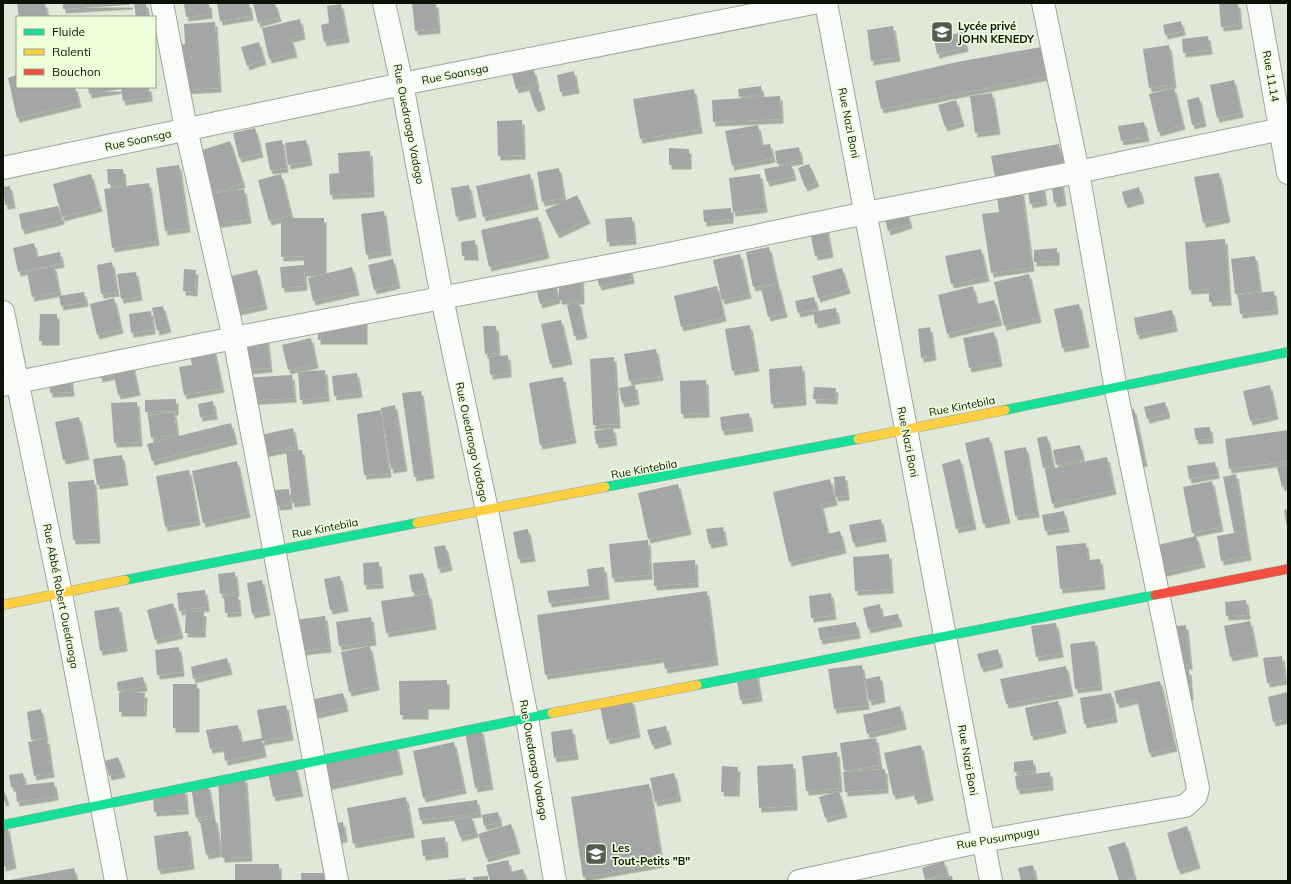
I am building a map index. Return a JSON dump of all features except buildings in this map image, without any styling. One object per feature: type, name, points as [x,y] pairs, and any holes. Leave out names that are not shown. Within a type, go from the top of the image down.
[{"type":"street","points":[[162,3],[186,129],[234,338],[273,551],[337,881]]},
{"type":"street","name":"Rue Ouedraogo Vadogo","points":[[384,3],[402,84],[442,298],[487,510],[527,718],[555,881]]},
{"type":"street","name":"Rue Soansga","points":[[3,168],[402,84],[813,3]]},
{"type":"street","name":"Rue Nazi Boni","points":[[826,3],[991,881]]},
{"type":"street","points":[[1043,3],[1078,172],[1116,390],[1157,595]]},
{"type":"street","name":"Rue 11.14","points":[[1258,3],[1288,173]]},
{"type":"street","points":[[11,384],[234,338],[654,257],[866,213],[1078,172],[1281,129]]},
{"type":"street","name":"Rue Abbé Robert Ouedraogo","points":[[3,312],[11,384],[61,594],[116,881]]},
{"type":"street","name":"Rue Kintebila","points":[[3,605],[273,551],[696,472],[905,429],[1116,390],[1288,352]]},
{"type":"street","points":[[3,825],[315,763],[527,718],[1288,569]]},
{"type":"street","name":"Rue Pusumpugu","points":[[799,881],[983,840],[1185,806],[1196,796],[1198,788],[1157,595]]},
{"type":"traffic: fast","points":[[1005,410],[1288,352]]},
{"type":"traffic: fast","points":[[605,487],[858,439]]},
{"type":"traffic: fast","points":[[125,580],[417,523]]},
{"type":"traffic: fast","points":[[697,685],[1155,595]]},
{"type":"traffic: fast","points":[[3,825],[552,713]]},
{"type":"traffic: slow","points":[[858,439],[1005,410]]},
{"type":"traffic: slow","points":[[417,523],[605,487]]},
{"type":"traffic: slow","points":[[3,605],[125,580]]},
{"type":"traffic: slow","points":[[552,713],[697,685]]},
{"type":"traffic: jam","points":[[1155,595],[1288,569]]},
{"type":"place","name":"Lycée privé JOHN KENEDY","points":[[942,32]]},
{"type":"place","name":"Les Tout-Petits \"B\"","points":[[596,854]]}]
